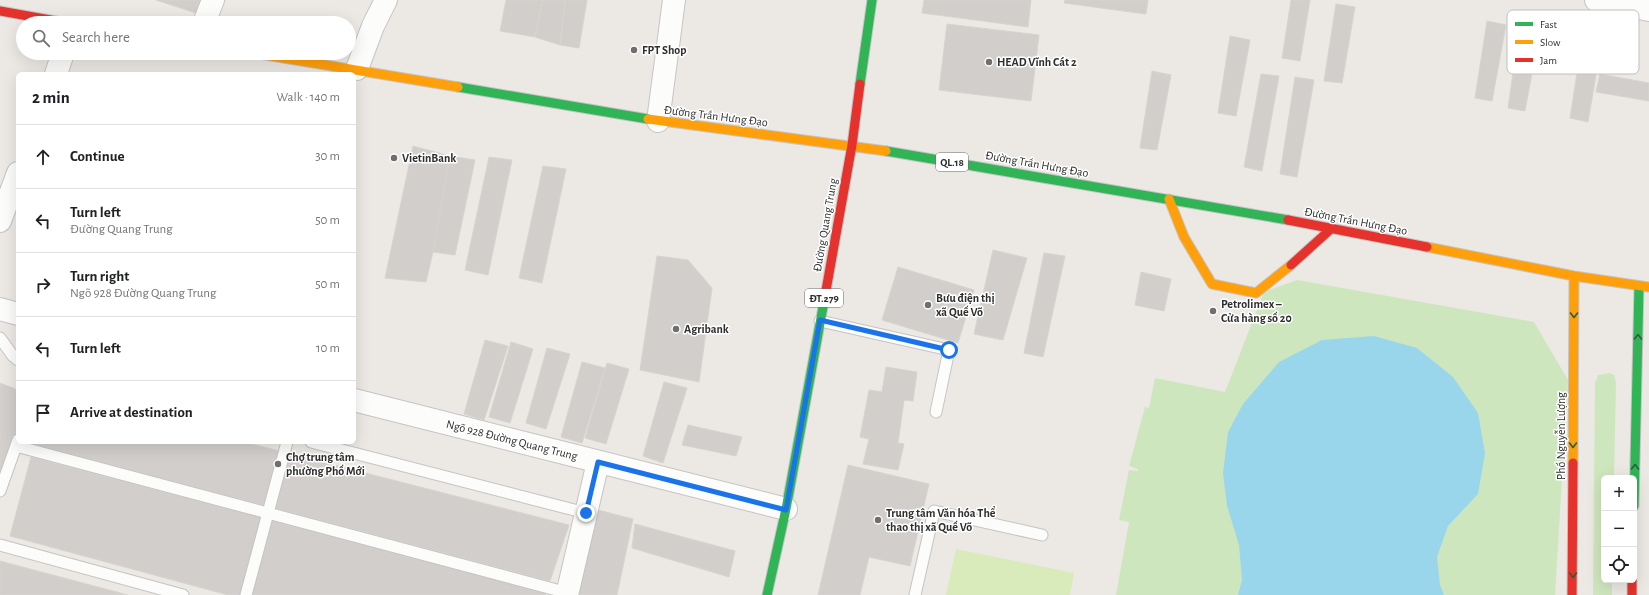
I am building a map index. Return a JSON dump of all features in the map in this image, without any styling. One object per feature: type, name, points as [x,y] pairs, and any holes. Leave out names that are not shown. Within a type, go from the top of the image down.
[{"type":"main road","name":"Đường Quang Trung","points":[[767,595],[786,510],[852,145],[872,0]]},
{"type":"main road","points":[[0,11],[28,16]]},
{"type":"main road","name":"Đường Trần Hưng Đạo","points":[[298,60],[658,121],[852,145],[1169,198],[1332,228],[1574,276],[1649,287]]},
{"type":"main road","points":[[1169,198],[1184,237],[1212,284],[1256,293],[1298,259],[1332,228]]},
{"type":"main road","name":"Phố Nguyễn Lượng","points":[[1572,595],[1574,276]]},
{"type":"main road","points":[[1635,475],[1640,286]]},
{"type":"main road","points":[[1632,583],[1632,595]]},
{"type":"street","points":[[207,16],[213,0]]},
{"type":"street","points":[[357,69],[373,26],[386,0]]},
{"type":"street","points":[[658,121],[674,0]]},
{"type":"street","points":[[1596,0],[1649,10]]},
{"type":"street","points":[[57,72],[61,60]]},
{"type":"street","points":[[0,221],[16,178]]},
{"type":"street","points":[[0,309],[16,313]]},
{"type":"street","name":"Ngõ 928 Đường Quang Trung","points":[[356,401],[786,510]]},
{"type":"street","points":[[567,594],[598,462]]},
{"type":"lane","points":[[820,320],[949,350],[936,412]]},
{"type":"lane","points":[[0,338],[16,358]]},
{"type":"lane","points":[[0,491],[16,444]]},
{"type":"lane","points":[[24,444],[268,513],[567,594]]},
{"type":"lane","points":[[246,595],[286,444]]},
{"type":"lane","points":[[319,444],[586,513]]},
{"type":"lane","points":[[915,595],[934,511],[1042,535]]},
{"type":"lane","points":[[0,545],[183,595]]},
{"type":"green space","points":[[1297,280],[1534,322],[1568,380],[1555,595],[1116,595],[1129,522],[1119,520],[1129,470],[1138,471],[1138,469],[1129,466],[1145,407],[1149,408],[1155,378],[1225,392],[1264,292]]},
{"type":"green space","points":[[1610,373],[1614,375],[1616,382],[1614,475],[1601,475],[1601,583],[1612,583],[1612,595],[1593,595],[1595,383],[1598,375]]},
{"type":"green space","points":[[956,549],[1074,573],[1070,595],[946,595]]},
{"type":"water","points":[[1374,336],[1417,348],[1453,377],[1478,413],[1485,453],[1478,494],[1448,526],[1437,557],[1440,585],[1444,595],[1238,595],[1242,580],[1239,545],[1227,506],[1223,473],[1228,432],[1243,404],[1279,362],[1322,340]]},
{"type":"building","points":[[156,0],[200,0],[196,13]]},
{"type":"building","points":[[506,0],[543,0],[535,37],[500,31]]},
{"type":"building","points":[[543,0],[565,0],[560,45],[535,37]]},
{"type":"building","points":[[565,0],[587,0],[579,48],[560,45]]},
{"type":"building","points":[[924,0],[1031,0],[1028,27],[922,13]]},
{"type":"building","points":[[1065,0],[1148,0],[1146,14],[1064,3]]},
{"type":"building","points":[[1291,0],[1310,0],[1300,61],[1282,58]]},
{"type":"building","points":[[1336,4],[1355,7],[1342,83],[1324,81]]},
{"type":"building","points":[[1487,21],[1506,25],[1492,101],[1475,98]]},
{"type":"building","name":"HEAD Vĩnh Cát 2","points":[[947,24],[1039,35],[1031,101],[939,90]]},
{"type":"building","points":[[1230,36],[1250,40],[1236,116],[1218,113]]},
{"type":"building","points":[[1152,71],[1171,75],[1157,150],[1140,148]]},
{"type":"building","points":[[1261,74],[1279,76],[1262,171],[1244,167]]},
{"type":"building","points":[[1513,74],[1532,74],[1525,111],[1508,108]]},
{"type":"building","points":[[1577,74],[1596,74],[1588,122],[1570,118]]},
{"type":"building","points":[[1600,74],[1649,83],[1649,101],[1596,92]]},
{"type":"building","points":[[1295,77],[1314,80],[1297,177],[1280,174]]},
{"type":"building","points":[[413,146],[450,156],[433,252],[426,282],[385,278]]},
{"type":"building","points":[[450,156],[475,160],[455,255],[433,252]]},
{"type":"building","points":[[489,157],[512,160],[488,275],[465,270]]},
{"type":"building","points":[[543,166],[566,169],[542,283],[519,278]]},
{"type":"building","points":[[993,250],[1027,258],[1003,340],[974,334]]},
{"type":"building","points":[[1044,253],[1065,256],[1043,357],[1024,353]]},
{"type":"building","name":"Agribank","points":[[657,256],[688,260],[712,288],[699,382],[640,370]]},
{"type":"building","name":"Bưu điện thị xã Quế Võ","points":[[898,267],[974,290],[958,343],[882,320]]},
{"type":"building","points":[[1141,272],[1171,279],[1164,311],[1135,305]]},
{"type":"building","points":[[485,340],[508,346],[484,420],[464,414]]},
{"type":"building","points":[[511,342],[533,349],[510,423],[489,417]]},
{"type":"building","points":[[547,348],[570,354],[546,429],[526,423]]},
{"type":"building","points":[[582,362],[605,368],[582,443],[561,437]]},
{"type":"building","points":[[607,363],[629,369],[606,444],[585,438]]},
{"type":"building","points":[[886,367],[917,372],[913,401],[904,400],[898,443],[904,444],[898,470],[863,464],[869,439],[860,437],[869,390],[882,392]]},
{"type":"building","points":[[664,382],[687,388],[663,463],[643,456]]},
{"type":"building","points":[[0,383],[16,389],[16,443],[0,484]]},
{"type":"building","points":[[688,425],[742,437],[736,456],[682,445]]},
{"type":"building","points":[[31,444],[252,444],[569,525],[550,581]]},
{"type":"building","points":[[31,457],[546,592],[545,595],[228,595],[10,536]]},
{"type":"building","name":"Trung tâm Văn hóa Thể thao thị xã Quế Võ","points":[[848,465],[929,484],[910,566],[869,557],[860,595],[818,595]]},
{"type":"building","points":[[594,509],[633,519],[617,595],[575,595]]},
{"type":"building","points":[[635,524],[735,551],[729,577],[632,548]]},
{"type":"building","points":[[0,561],[128,595],[0,595]]},
{"type":"traffic: fast","points":[[860,84],[872,0]]},
{"type":"traffic: fast","points":[[458,87],[648,119]]},
{"type":"traffic: fast","points":[[886,151],[1288,220]]},
{"type":"traffic: fast","points":[[1635,475],[1639,286]]},
{"type":"traffic: fast","points":[[767,595],[786,509],[825,296]]},
{"type":"traffic: slow","points":[[295,60],[458,87]]},
{"type":"traffic: slow","points":[[648,119],[886,151]]},
{"type":"traffic: slow","points":[[1169,199],[1184,237],[1212,284],[1256,293],[1291,265]]},
{"type":"traffic: slow","points":[[1427,247],[1574,276],[1649,287]]},
{"type":"traffic: slow","points":[[1573,463],[1574,276]]},
{"type":"traffic: jam","points":[[0,11],[28,16]]},
{"type":"traffic: jam","points":[[825,296],[852,145],[860,84]]},
{"type":"traffic: jam","points":[[1288,220],[1427,247]]},
{"type":"traffic: jam","points":[[1291,265],[1332,228]]},
{"type":"traffic: jam","points":[[1572,595],[1573,463]]},
{"type":"traffic: jam","points":[[1632,583],[1632,595]]},
{"type":"place","name":"FPT Shop","points":[[634,50]]},
{"type":"place","name":"HEAD Vĩnh Cát 2","points":[[989,62]]},
{"type":"place","name":"VietinBank","points":[[394,158]]},
{"type":"place","name":"Bưu điện thị xã Quế Võ","points":[[928,305]]},
{"type":"place","name":"Petrolimex – Cửa hàng số 20","points":[[1213,311]]},
{"type":"place","name":"Agribank","points":[[676,329]]},
{"type":"place","name":"Chợ trung tâm phường Phố Mới","points":[[278,464]]},
{"type":"place","name":"Trung tâm Văn hóa Thể thao thị xã Quế Võ","points":[[878,520]]},
{"type":"route","points":[[586,513],[598,462],[786,510],[820,320],[949,350]]}]
